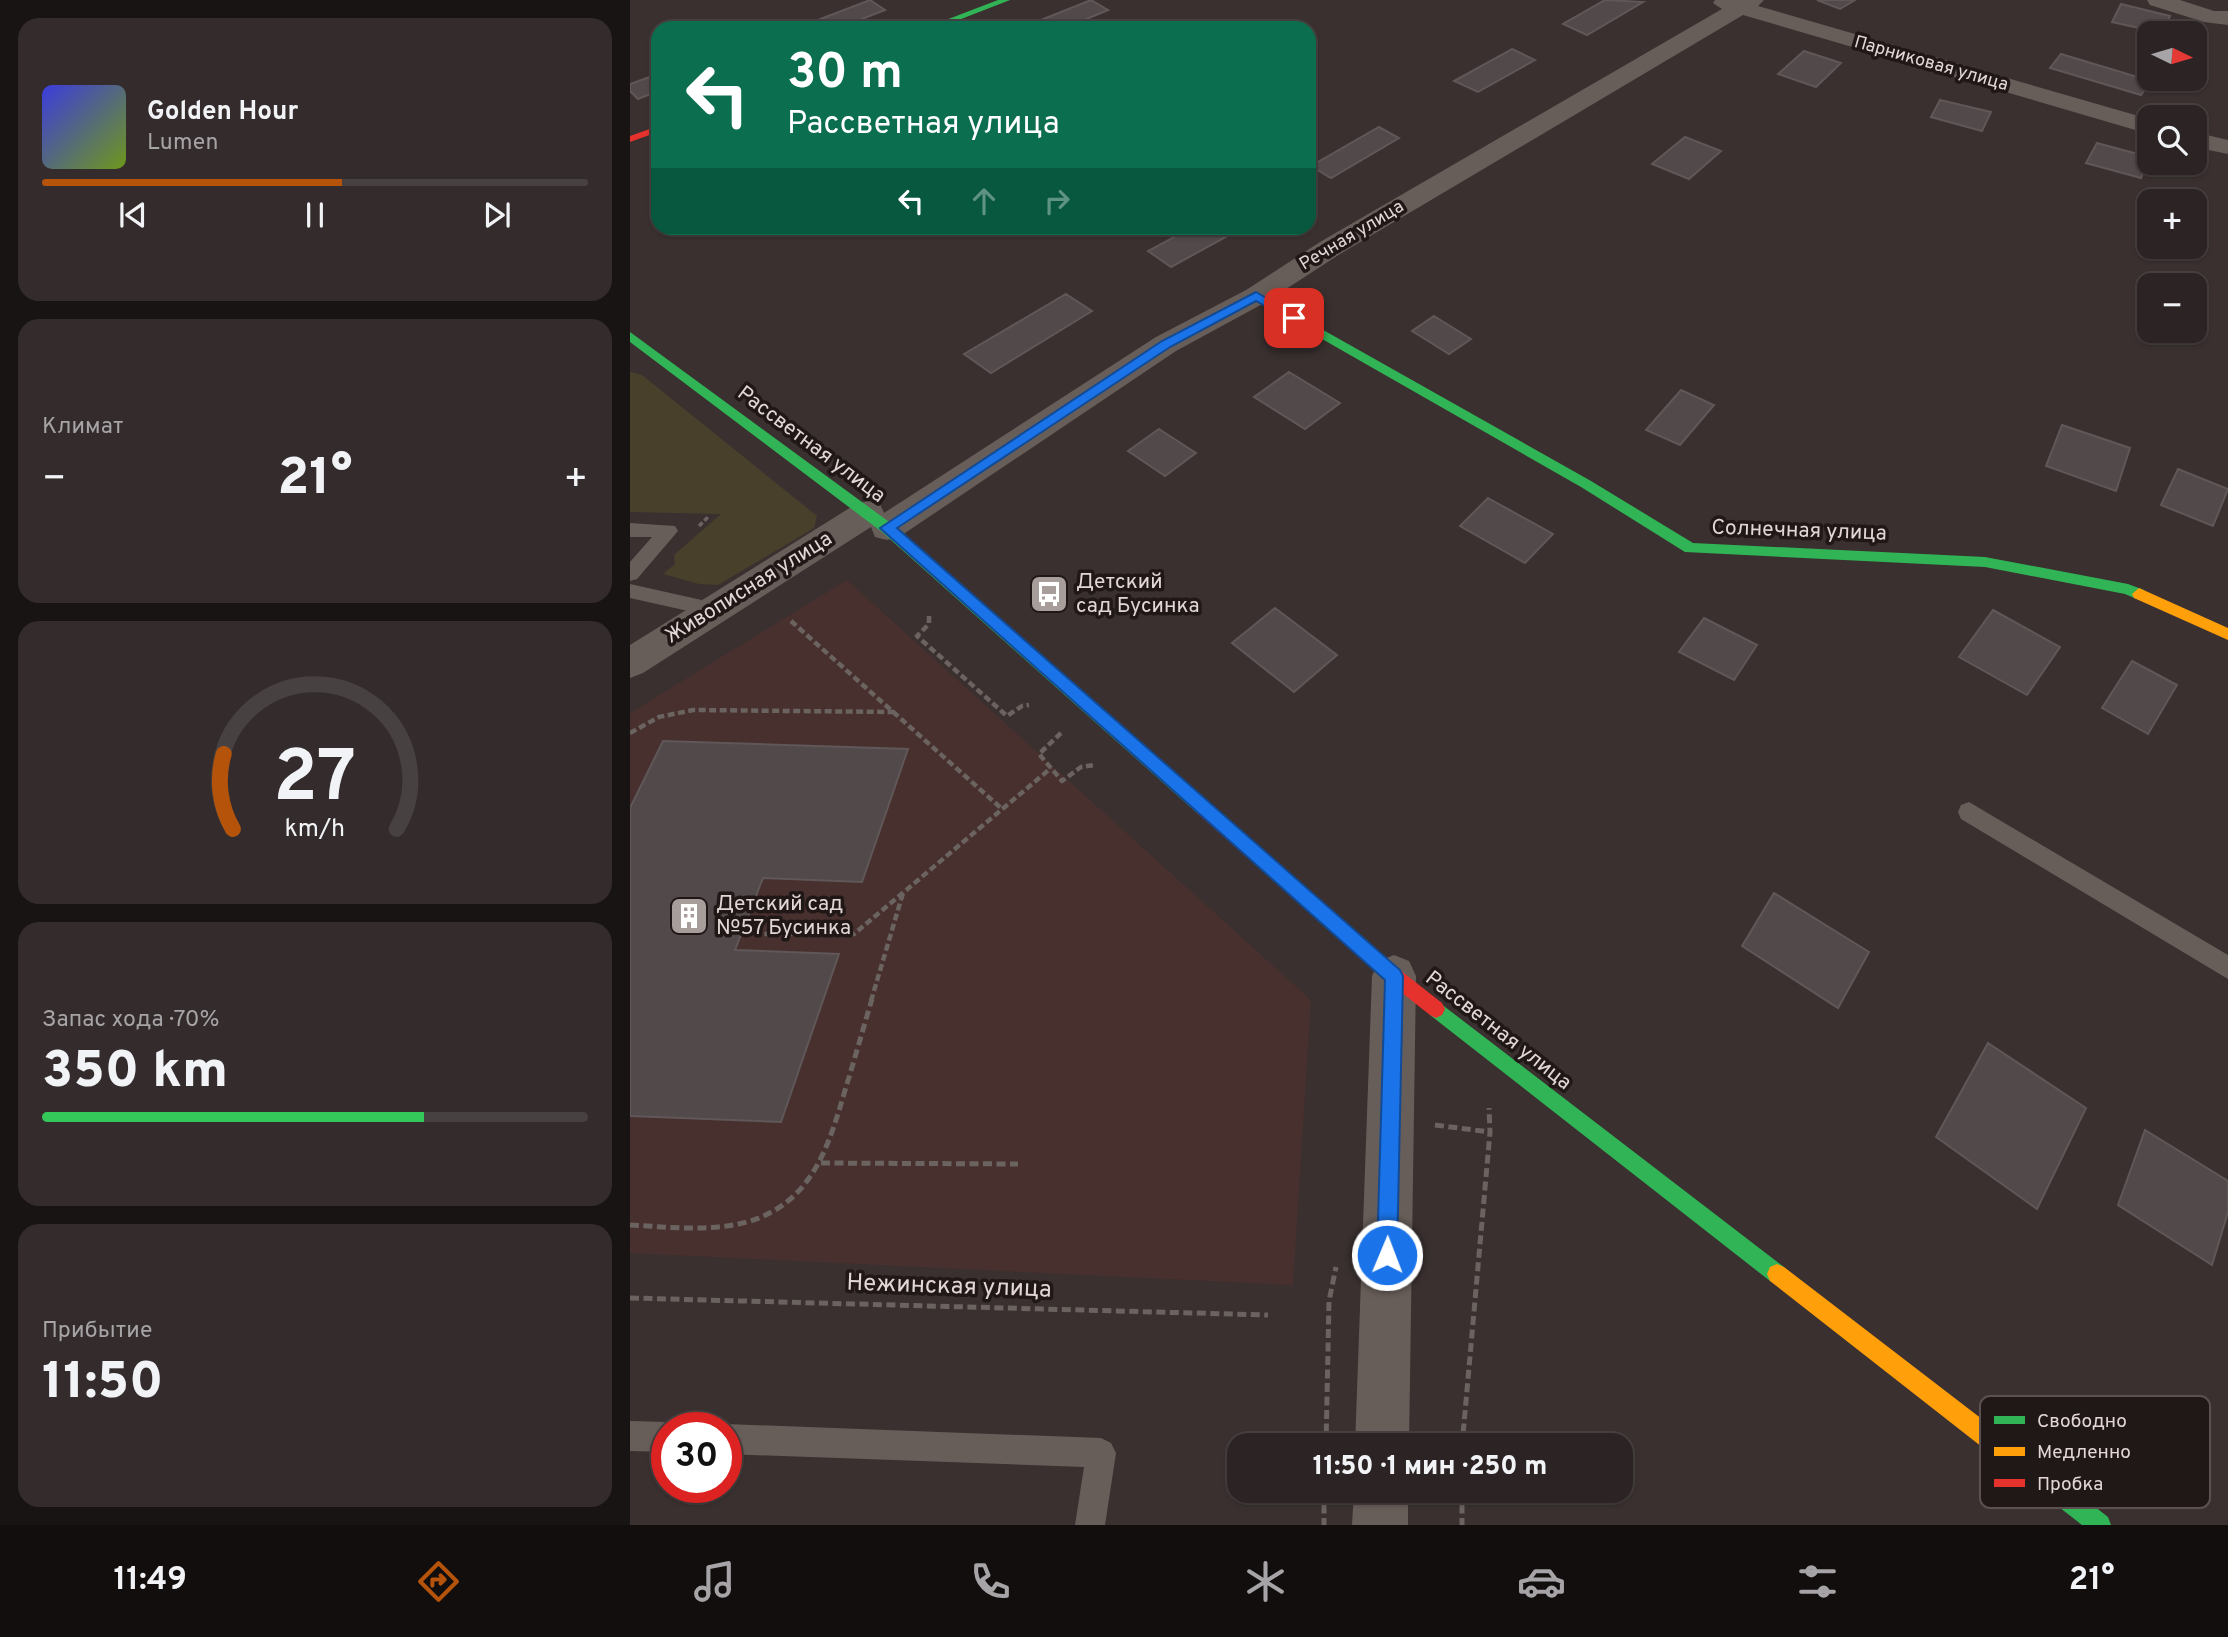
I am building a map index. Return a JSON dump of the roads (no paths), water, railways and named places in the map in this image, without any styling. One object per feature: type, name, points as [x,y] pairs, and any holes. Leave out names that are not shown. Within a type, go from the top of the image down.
[{"type":"street","points":[[949,21],[1006,0]]},
{"type":"street","name":"Парниковая улица","points":[[1714,0],[1747,4],[2137,123]]},
{"type":"street","points":[[2158,0],[2212,17],[2228,18]]},
{"type":"street","name":"Речная улица","points":[[878,521],[1166,344],[1256,296],[1330,248],[1747,4]]},
{"type":"street","points":[[630,139],[651,132]]},
{"type":"street","points":[[2207,142],[2228,147]]},
{"type":"street","name":"Солнечная улица","points":[[1256,296],[1586,484],[1690,548],[1985,562],[2128,589],[2228,634]]},
{"type":"street","name":"Рассветная улица","points":[[633,343],[878,521],[1394,976],[1980,1432]]},
{"type":"street","name":"Живописная улица","points":[[630,663],[715,610],[878,521]]},
{"type":"street","points":[[1382,1433],[1394,976]]},
{"type":"street","points":[[1380,1525],[1381,1503]]},
{"type":"street","name":"Рассветная улица","points":[[2077,1508],[2099,1525]]},
{"type":"lane","points":[[630,530],[669,531],[630,575]]},
{"type":"lane","points":[[630,591],[715,610]]},
{"type":"lane","points":[[1969,813],[2228,968]]},
{"type":"lane","points":[[630,1436],[651,1437]]},
{"type":"lane","points":[[742,1440],[1101,1453],[1090,1525]]},
{"type":"place","name":"Детский сад Бусинка","points":[[1049,594]]},
{"type":"place","name":"Детский сад №57 Бусинка","points":[[689,916]]}]
